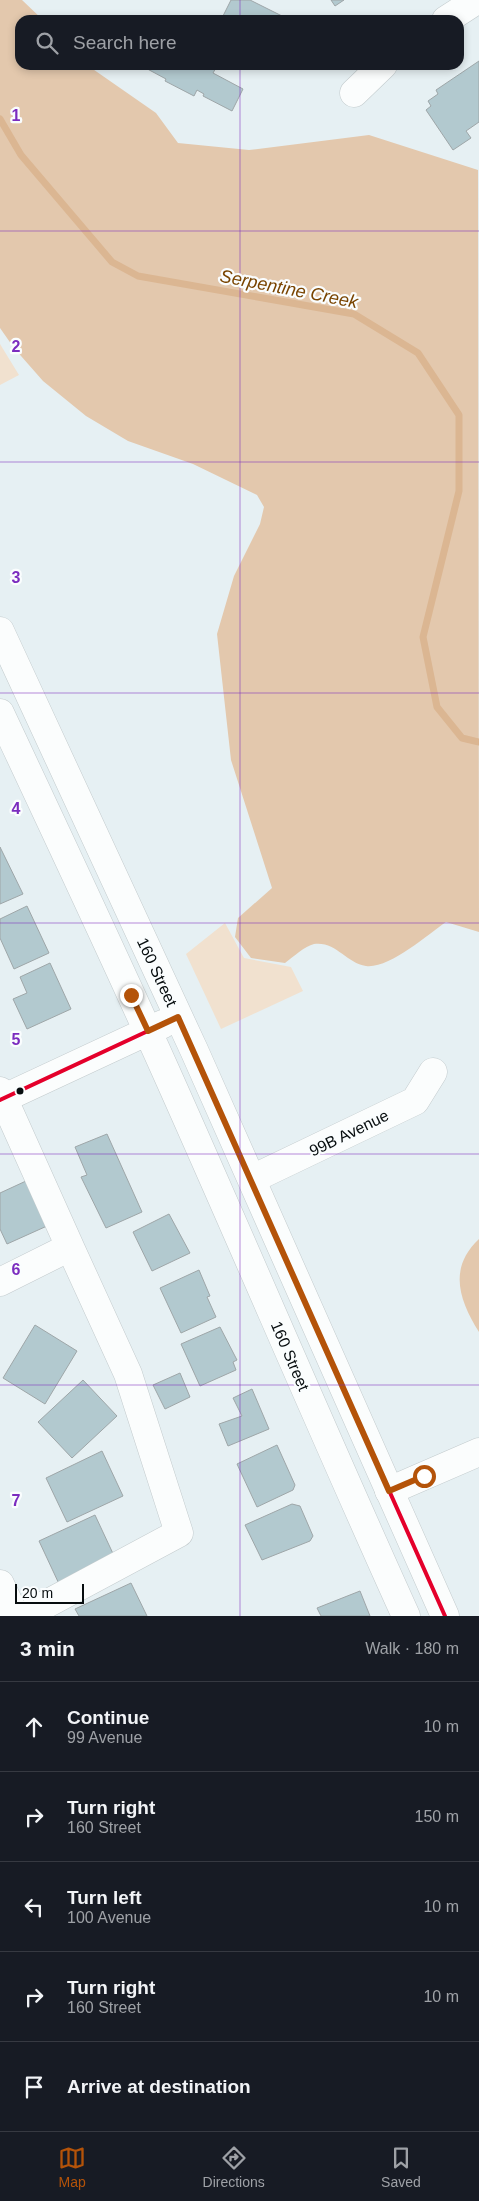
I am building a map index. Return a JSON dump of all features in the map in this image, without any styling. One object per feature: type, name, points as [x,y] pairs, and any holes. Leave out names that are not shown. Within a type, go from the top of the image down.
[{"type":"main road","points":[[454,15],[477,0]]},
{"type":"main road","points":[[354,94],[378,70]]},
{"type":"main road","name":"160 Street","points":[[0,631],[252,1179],[445,1616]]},
{"type":"main road","name":"160 Street","points":[[0,713],[148,1031],[321,1428],[406,1616]]},
{"type":"main road","points":[[24,1616],[179,1533],[128,1374],[1,1097],[178,1017]]},
{"type":"main road","name":"99B Avenue","points":[[252,1179],[415,1101],[432,1072]]},
{"type":"main road","points":[[0,1282],[70,1247]]},
{"type":"main road","points":[[389,1491],[479,1452]]},
{"type":"main road","points":[[0,1584],[15,1616]]},
{"type":"shaded area","points":[[0,0],[22,0],[38,15],[15,15],[15,70],[94,70],[156,113],[178,143],[249,150],[369,135],[478,170],[479,932],[446,922],[396,957],[375,966],[359,964],[335,949],[322,944],[314,944],[307,947],[285,963],[251,958],[235,937],[238,918],[272,888],[231,760],[217,634],[234,576],[260,524],[264,507],[257,495],[193,464],[128,441],[86,416],[43,381],[14,348],[0,328]]},
{"type":"shaded area","points":[[0,344],[19,375],[0,385]]},
{"type":"shaded area","points":[[225,923],[244,958],[291,967],[303,991],[221,1029],[186,954]]},
{"type":"shaded area","points":[[479,1239],[479,1332],[466,1308],[462,1296],[460,1273],[463,1261],[469,1250]]},
{"type":"building","points":[[231,0],[250,0],[280,15],[224,15]]},
{"type":"building","points":[[331,0],[344,0],[335,6]]},
{"type":"building","points":[[479,61],[479,122],[466,131],[471,138],[453,150],[426,110],[431,106],[428,101],[438,94],[436,90]]},
{"type":"building","points":[[149,70],[215,70],[213,73],[243,89],[232,111],[203,96],[204,94],[197,90],[194,96],[165,81],[166,79]]},
{"type":"building","points":[[0,847],[23,894],[0,904]]},
{"type":"building","points":[[27,906],[49,953],[14,969],[0,938],[0,919]]},
{"type":"building","points":[[50,963],[71,1009],[27,1029],[13,999],[27,993],[20,977]]},
{"type":"building","points":[[107,1134],[142,1212],[106,1228],[81,1177],[87,1175],[75,1147]]},
{"type":"building","points":[[26,1181],[47,1226],[7,1244],[0,1229],[0,1193]]},
{"type":"building","points":[[169,1214],[190,1253],[152,1271],[133,1232]]},
{"type":"building","points":[[199,1270],[210,1296],[207,1297],[216,1317],[181,1333],[160,1288]]},
{"type":"building","points":[[35,1325],[77,1351],[45,1404],[3,1378]]},
{"type":"building","points":[[220,1327],[237,1360],[233,1362],[236,1370],[200,1386],[181,1344]]},
{"type":"building","points":[[180,1373],[190,1397],[165,1409],[153,1385]]},
{"type":"building","points":[[83,1380],[117,1416],[72,1458],[38,1422]]},
{"type":"building","points":[[252,1389],[269,1429],[228,1446],[219,1424],[242,1416],[233,1398]]},
{"type":"building","points":[[277,1445],[295,1485],[293,1490],[257,1507],[237,1464]]},
{"type":"building","points":[[102,1451],[123,1496],[67,1522],[46,1478]]},
{"type":"building","points":[[292,1504],[300,1506],[313,1536],[310,1541],[262,1560],[245,1525]]},
{"type":"building","points":[[95,1515],[116,1560],[60,1586],[39,1541]]},
{"type":"building","points":[[131,1583],[147,1616],[79,1616],[75,1609]]},
{"type":"building","points":[[360,1591],[370,1616],[321,1616],[317,1608]]},
{"type":"waterway","name":"Serpentine Creek","points":[[0,119],[21,155],[112,262],[138,276],[354,314],[418,353],[459,415],[459,491],[423,637],[437,707],[462,738],[479,742]]},
{"type":"transit line","points":[[0,1100],[178,1017],[445,1616]]},
{"type":"route","points":[[131,995],[148,1031],[178,1017],[252,1179],[389,1491],[424,1476]]}]
